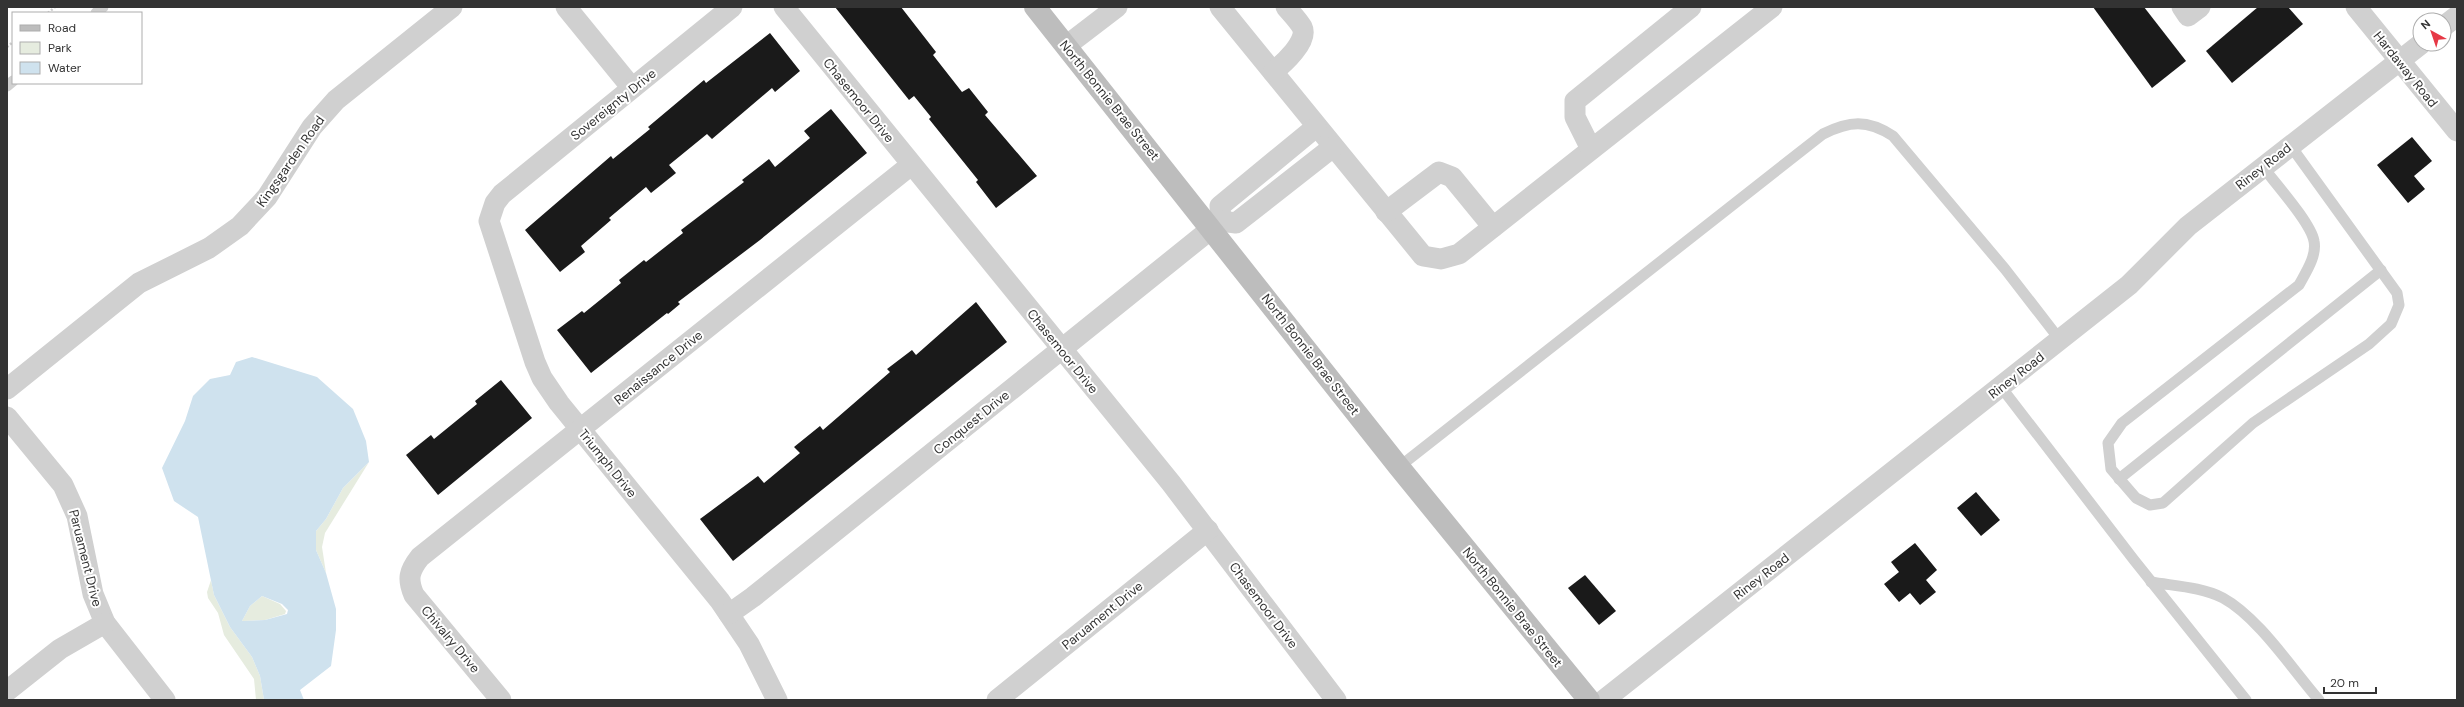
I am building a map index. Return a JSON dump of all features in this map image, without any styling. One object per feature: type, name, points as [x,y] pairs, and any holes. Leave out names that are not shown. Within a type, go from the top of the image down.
[{"type":"main road","name":"North Bonnie Brae Street","points":[[1035,7],[1217,225],[1399,467],[1589,700]]},
{"type":"street","name":"Kingsgarden Road","points":[[7,389],[138,283],[209,248],[240,226],[267,197],[308,132],[336,100],[452,7]]},
{"type":"street","points":[[566,7],[632,88]]},
{"type":"street","name":"Sovereignty Drive","points":[[495,203],[511,186],[732,7]]},
{"type":"street","name":"Chasemoor Drive","points":[[784,7],[1208,530],[1336,700]]},
{"type":"street","points":[[1066,46],[1117,7]]},
{"type":"street","points":[[1220,7],[1316,127],[1423,256],[1441,259],[1460,254],[1772,7]]},
{"type":"street","points":[[1273,72],[1291,56],[1303,34],[1302,27],[1286,7]]},
{"type":"street","points":[[1592,149],[1575,117],[1574,101],[1691,7]]},
{"type":"street","name":"Hardaway Road","points":[[2356,7],[2457,131]]},
{"type":"street","name":"Riney Road","points":[[1604,700],[2129,285],[2188,226],[2412,51]]},
{"type":"street","points":[[1316,127],[1220,206],[1217,225],[1236,223],[1333,147]]},
{"type":"street","name":"Renaissance Drive","points":[[409,574],[420,558],[911,165]]},
{"type":"street","points":[[1386,212],[1439,172],[1452,177],[1493,227]]},
{"type":"street","name":"Triumph Drive","points":[[495,203],[489,220],[535,362],[550,390],[729,614],[748,644],[777,700]]},
{"type":"street","name":"Conquest Drive","points":[[729,614],[753,597],[1061,348],[1217,225]]},
{"type":"street","name":"Paruament Drive","points":[[7,417],[56,475],[71,501],[77,516],[93,594],[105,623],[165,700]]},
{"type":"street","name":"Paruament Drive","points":[[997,700],[1208,530]]},
{"type":"street","name":"Chivalry Drive","points":[[409,574],[409,584],[414,595],[501,700]]},
{"type":"street","points":[[7,691],[60,649],[105,623]]},
{"type":"lane","points":[[1399,467],[1822,134],[1839,126],[1855,122],[1882,129],[1892,136],[2005,269],[2060,340]]},
{"type":"lane","points":[[2263,166],[2306,224],[2314,241],[2311,261],[2299,285],[2122,423],[2108,443],[2111,469],[2136,498],[2150,505],[2163,503],[2253,423],[2369,344],[2391,324],[2398,305],[2397,292],[2290,146]]},
{"type":"lane","points":[[2119,479],[2381,270]]},
{"type":"lane","points":[[2001,387],[2151,582],[2246,700]]},
{"type":"lane","points":[[2151,582],[2198,589],[2222,597],[2245,613],[2319,700]]},
{"type":"green space","points":[[369,462],[325,533],[322,547],[326,573],[316,550],[316,531],[326,519],[343,488]]},
{"type":"green space","points":[[211,580],[214,595],[230,627],[252,657],[260,676],[264,700],[256,700],[254,679],[224,635],[218,613],[208,598],[207,592]]},
{"type":"green space","points":[[262,596],[280,604],[286,611],[285,614],[265,620],[242,621],[250,606]]},
{"type":"water","points":[[252,357],[317,377],[353,409],[366,441],[369,462],[343,488],[326,519],[316,531],[316,550],[326,573],[336,609],[336,630],[331,666],[300,690],[304,700],[264,700],[260,676],[252,657],[230,627],[214,595],[198,517],[174,501],[162,468],[185,421],[193,396],[210,379],[230,375],[236,362]],"holes":[[[262,596],[282,604],[288,610],[287,614],[265,620],[242,621],[250,606]]]},
{"type":"building","points":[[835,7],[901,7],[936,52],[933,55],[962,92],[969,88],[988,112],[985,115],[1037,176],[996,208],[976,182],[978,180],[929,119],[931,117],[914,96],[909,100]]},
{"type":"building","points":[[2093,7],[2144,7],[2186,61],[2152,88]]},
{"type":"building","points":[[2258,7],[2288,7],[2303,24],[2232,83],[2206,51]]},
{"type":"building","points":[[770,33],[800,71],[775,92],[772,88],[712,139],[707,134],[669,165],[676,173],[651,193],[646,187],[609,218],[611,220],[581,246],[585,252],[560,272],[525,230],[611,156],[613,159],[650,129],[648,127],[704,80],[706,83]]},
{"type":"building","points":[[831,109],[867,153],[760,240],[678,302],[680,304],[668,314],[667,313],[591,373],[557,330],[582,311],[584,313],[621,283],[619,280],[644,260],[646,262],[683,233],[681,230],[744,182],[742,180],[769,159],[775,167],[810,138],[804,131]]},
{"type":"building","points":[[2412,137],[2432,161],[2414,176],[2425,189],[2408,203],[2377,165]]},
{"type":"building","points":[[976,302],[1007,342],[733,561],[700,519],[758,476],[764,483],[800,453],[794,447],[820,426],[823,430],[890,372],[887,369],[912,350],[916,355]]},
{"type":"building","points":[[501,380],[532,418],[438,495],[406,455],[431,435],[434,439],[477,404],[475,401]]},
{"type":"building","points":[[1976,492],[2000,520],[1981,536],[1957,508]]},
{"type":"building","points":[[1915,543],[1937,570],[1926,580],[1936,592],[1920,605],[1910,593],[1899,602],[1884,584],[1899,572],[1891,562]]},
{"type":"building","points":[[1585,575],[1616,611],[1599,625],[1568,588]]}]
